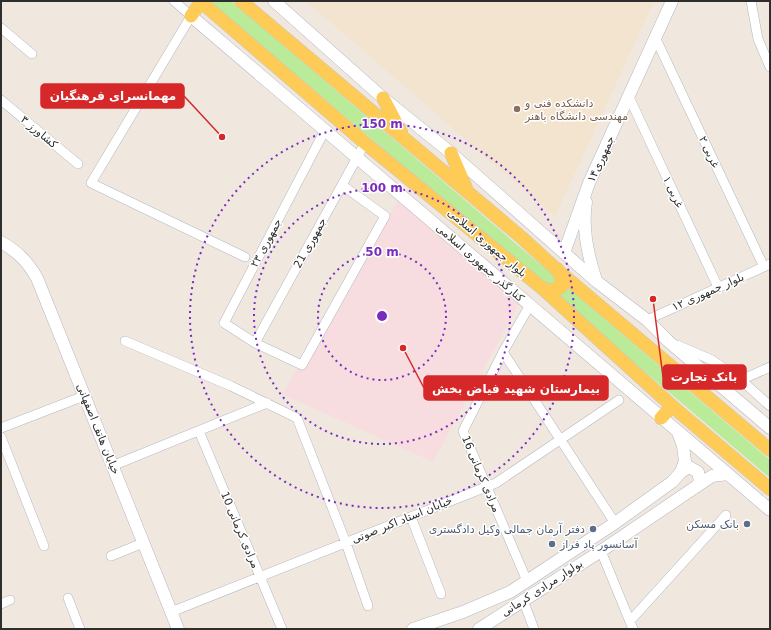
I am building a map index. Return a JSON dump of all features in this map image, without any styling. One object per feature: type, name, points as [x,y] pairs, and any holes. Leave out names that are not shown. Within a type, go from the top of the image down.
[{"type":"main road","points":[[191,16],[200,1]]},
{"type":"main road","name":"بلوار جمهوری اسلامی","points":[[200,1],[365,143],[542,288],[672,406],[770,489]]},
{"type":"main road","points":[[243,2],[770,450]]},
{"type":"main road","points":[[383,98],[405,139]]},
{"type":"main road","points":[[451,153],[467,191]]},
{"type":"main road","points":[[542,288],[552,290],[561,287],[561,277],[556,269]]},
{"type":"main road","points":[[661,418],[672,406]]},
{"type":"street","points":[[174,1],[191,16],[91,183],[245,257]]},
{"type":"street","points":[[274,1],[383,98],[451,153],[596,281],[647,320],[668,341],[770,428]]},
{"type":"street","name":"جمهوری۱۴","points":[[564,253],[589,183],[629,97],[654,37],[672,1]]},
{"type":"street","points":[[751,1],[758,39],[770,67]]},
{"type":"street","name":"کنارگذر جمهوری اسلامی","points":[[191,16],[770,510]]},
{"type":"street","points":[[1,28],[32,54]]},
{"type":"street","name":"۲ غربی","points":[[654,37],[767,266]]},
{"type":"street","name":"۱ غربی","points":[[629,97],[718,287]]},
{"type":"street","name":"کشاورز ۳","points":[[1,100],[78,164]]},
{"type":"street","name":"۲۳ جمهوری","points":[[255,342],[224,323],[325,130]]},
{"type":"street","name":"جمهوری 21","points":[[255,342],[365,143]]},
{"type":"street","points":[[589,183],[585,205],[586,233],[590,263],[596,281]]},
{"type":"street","points":[[255,342],[302,365],[381,223],[384,216],[342,185]]},
{"type":"street","name":"خیابان هاتف اصفهانی","points":[[1,242],[17,252],[28,262],[37,278],[178,629]]},
{"type":"street","name":"بلوار جمهوری ۱۲","points":[[647,320],[767,266]]},
{"type":"street","name":"مرادی کرمانی 16","points":[[527,581],[463,431],[503,352],[530,305]]},
{"type":"street","points":[[126,341],[267,403],[297,418],[346,543],[368,606]]},
{"type":"street","points":[[668,341],[712,360],[741,380],[770,406]]},
{"type":"street","points":[[503,352],[615,523]]},
{"type":"street","points":[[741,380],[770,367]]},
{"type":"street","points":[[1,428],[84,396]]},
{"type":"street","name":"خیابان استاد اکبر صوتی","points":[[171,612],[496,483],[618,400]]},
{"type":"street","points":[[112,466],[267,403]]},
{"type":"street","name":"مرادی کرمانی 10","points":[[199,431],[282,629]]},
{"type":"street","points":[[677,431],[683,446],[685,461],[681,472]]},
{"type":"street","points":[[1,436],[44,546]]},
{"type":"street","points":[[681,472],[689,467],[694,468],[700,476],[697,486]]},
{"type":"street","name":"بولوار مرادی کرمانی","points":[[413,629],[441,624],[510,592],[615,523],[672,482],[681,472]]},
{"type":"street","name":"بولوار مرادی کرمانی","points":[[479,629],[601,551],[712,476],[728,474]]},
{"type":"street","points":[[601,551],[631,625],[726,515]]},
{"type":"street","points":[[411,517],[440,594]]},
{"type":"street","points":[[111,556],[143,543]]},
{"type":"street","points":[[68,598],[80,629]]},
{"type":"street","points":[[1,604],[10,600]]},
{"type":"street","points":[[523,600],[534,629]]},
{"type":"shaded area","name":"دانشکده فنی و مهندسی دانشگاه باهنر","points":[[306,1],[654,1],[555,217]]},
{"type":"shaded area","points":[[399,199],[520,302],[433,462],[282,394]]},
{"type":"green space","points":[[209,1],[231,1],[770,460],[770,478]]},
{"type":"place","name":"دانشکده فنی و مهندسی دانشگاه باهنر","points":[[517,109]]},
{"type":"place","name":"مهمانسرای فرهنگیان","points":[[222,137]]},
{"type":"place","name":"بانک تجارت","points":[[653,299]]},
{"type":"place","name":"بیمارستان شهید فیاض بخش","points":[[403,348]]},
{"type":"place","name":"بانک مسکن","points":[[747,524]]},
{"type":"place","name":"دفتر آرمان جمالی وکیل دادگستری","points":[[593,529]]},
{"type":"place","name":"آسانسور پاد فراز","points":[[552,544]]}]
